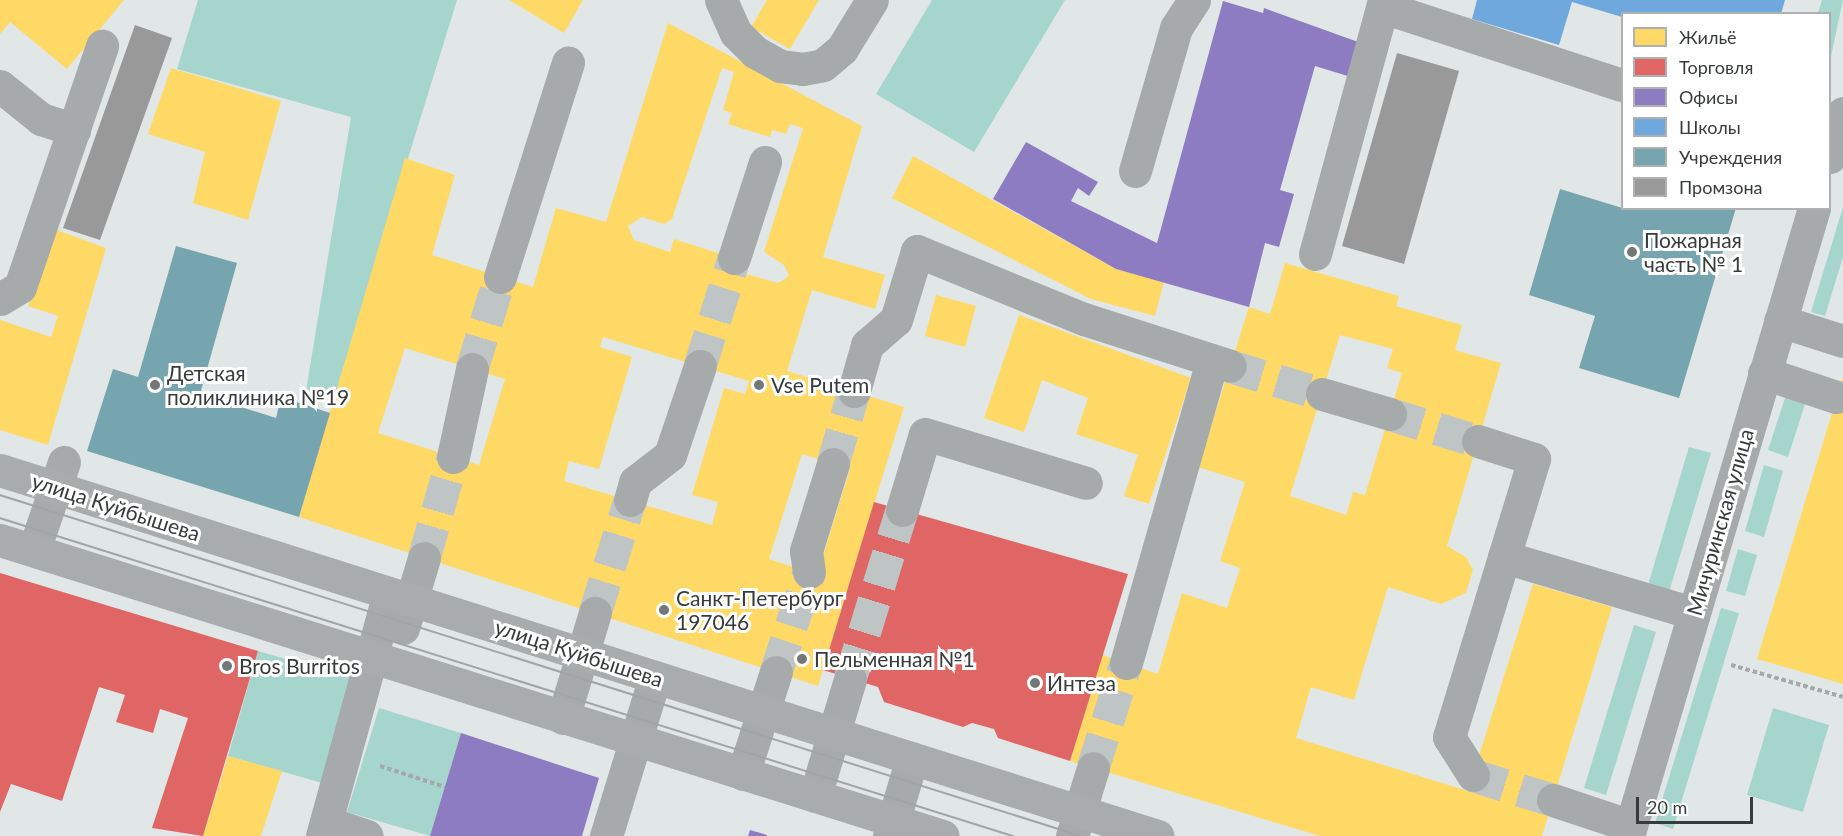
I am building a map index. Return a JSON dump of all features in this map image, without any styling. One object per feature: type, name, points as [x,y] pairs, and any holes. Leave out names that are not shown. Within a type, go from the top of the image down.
[{"type":"main road","name":"улица Куйбышева","points":[[0,470],[60,475],[400,597],[912,759],[1085,825],[1158,836]]},
{"type":"main road","points":[[0,540],[815,796],[891,828],[943,836]]},
{"type":"street","points":[[721,0],[736,33],[755,52],[780,66],[803,69],[823,65],[842,50],[872,0]]},
{"type":"street","points":[[1135,171],[1176,28],[1194,0]]},
{"type":"street","points":[[1315,254],[1384,4],[1621,84]]},
{"type":"street","points":[[0,299],[20,287],[102,46]]},
{"type":"street","points":[[500,277],[568,62]]},
{"type":"street","points":[[0,86],[41,119],[74,130]]},
{"type":"street","points":[[1831,150],[1843,113]]},
{"type":"street","points":[[734,258],[765,162]]},
{"type":"street","name":"Мичуринская улица","points":[[1634,832],[1693,613],[1813,210]]},
{"type":"street","points":[[854,391],[867,345],[896,320],[917,251],[1083,319],[1221,363],[1126,663]]},
{"type":"street","points":[[1780,321],[1837,334]]},
{"type":"street","points":[[630,500],[636,482],[670,455],[699,366]]},
{"type":"street","points":[[453,457],[472,369]]},
{"type":"street","points":[[1764,373],[1836,397]]},
{"type":"street","points":[[1322,394],[1390,414]]},
{"type":"street","points":[[902,510],[925,434],[1086,483]]},
{"type":"street","points":[[1473,775],[1449,737],[1534,459],[1478,441]]},
{"type":"street","points":[[809,572],[806,551],[832,464]]},
{"type":"street","points":[[34,550],[60,475]]},
{"type":"street","points":[[1504,557],[1693,613]]},
{"type":"street","points":[[366,836],[324,829],[345,754],[382,661],[400,597],[424,558]]},
{"type":"street","points":[[563,718],[595,613]]},
{"type":"street","points":[[743,774],[776,672]]},
{"type":"street","points":[[606,836],[655,677]]},
{"type":"street","points":[[815,796],[850,679]]},
{"type":"street","points":[[891,828],[912,759]]},
{"type":"street","points":[[1085,825],[1093,768]]},
{"type":"street","points":[[1553,800],[1634,832]]},
{"type":"path","points":[[1731,665],[1843,697]]},
{"type":"path","points":[[345,754],[445,787]]},
{"type":"shaded area","points":[[198,0],[457,0],[334,398],[306,391],[351,117],[177,69]]},
{"type":"shaded area","points":[[932,0],[1065,0],[974,152],[876,94]]},
{"type":"shaded area","points":[[1822,0],[1843,0],[1831,56],[1831,12],[1818,12]]},
{"type":"shaded area","points":[[1843,207],[1843,257],[1825,316],[1811,312]]},
{"type":"shaded area","points":[[1786,395],[1806,401],[1788,457],[1768,450]]},
{"type":"shaded area","points":[[1689,447],[1711,453],[1669,592],[1648,585]]},
{"type":"shaded area","points":[[1764,465],[1783,471],[1764,537],[1745,531]]},
{"type":"shaded area","points":[[1738,549],[1757,555],[1745,596],[1726,591]]},
{"type":"shaded area","points":[[1721,608],[1739,613],[1673,829],[1655,823]]},
{"type":"shaded area","points":[[1634,625],[1656,632],[1606,795],[1584,788]]},
{"type":"shaded area","points":[[258,651],[352,678],[322,783],[228,756]]},
{"type":"shaded area","points":[[379,708],[461,733],[430,836],[347,812]]},
{"type":"shaded area","points":[[1773,708],[1829,725],[1803,812],[1747,795]]},
{"type":"building: Жильё","points":[[0,0],[124,0],[67,69],[10,22],[0,34]]},
{"type":"building: Жильё","points":[[509,0],[583,0],[564,33]]},
{"type":"building: Жильё","points":[[767,0],[819,0],[790,49],[751,27]]},
{"type":"building: Жильё","points":[[668,23],[862,126],[823,257],[885,275],[875,309],[812,290],[787,371],[904,407],[818,686],[299,517],[405,158],[455,175],[432,255],[533,287],[556,208],[606,222]],"holes":[[[722,68],[734,72],[723,110],[732,113],[728,124],[770,137],[772,130],[786,134],[790,124],[803,128],[764,252],[784,265],[789,276],[778,283],[746,274],[749,263],[674,239],[670,252],[634,240],[628,226],[642,217],[664,224],[672,219]],[[603,337],[749,381],[745,394],[724,388],[692,495],[718,502],[712,525],[564,481],[569,461],[599,469],[632,357],[600,347]],[[405,348],[505,379],[479,465],[378,433]],[[802,454],[850,469],[817,575],[769,559]]]},
{"type":"building: Жильё","points":[[171,68],[281,101],[248,220],[193,203],[205,152],[148,134]]},
{"type":"building: Жильё","points":[[913,156],[1116,269],[1164,282],[1155,316],[1091,299],[892,198]]},
{"type":"building: Жильё","points":[[54,229],[106,248],[48,445],[0,430],[0,320],[51,337],[58,316],[28,306]]},
{"type":"building: Жильё","points":[[1285,263],[1399,296],[1396,306],[1462,325],[1455,350],[1501,363],[1447,546],[1466,557],[1473,570],[1466,593],[1441,604],[1388,587],[1354,700],[1311,687],[1296,738],[1468,791],[1533,584],[1612,607],[1542,836],[1320,836],[1070,761],[1102,655],[1158,674],[1182,593],[1227,608],[1240,568],[1220,561],[1245,482],[1198,467],[1249,307],[1270,314]],"holes":[[[1340,335],[1393,349],[1387,368],[1402,373],[1365,495],[1353,492],[1346,515],[1290,496]]]},
{"type":"building: Жильё","points":[[936,295],[976,306],[965,347],[925,336]]},
{"type":"building: Жильё","points":[[1019,315],[1191,378],[1149,504],[1124,496],[1138,455],[1076,434],[1088,398],[1042,380],[1024,432],[984,418]]},
{"type":"building: Жильё","points":[[1843,377],[1843,684],[1757,659]]},
{"type":"building: Жильё","points":[[228,756],[282,771],[261,836],[203,836]]},
{"type":"building: Торговля","points":[[874,502],[1128,574],[1070,761],[998,738],[994,729],[972,723],[963,727],[884,702],[878,687],[823,670]]},
{"type":"building: Торговля","points":[[0,573],[258,651],[203,836],[152,828],[188,718],[160,709],[153,733],[116,722],[125,695],[99,687],[62,801],[11,784],[0,812]]},
{"type":"building: Офисы","points":[[1223,1],[1263,13],[1264,8],[1361,43],[1351,77],[1315,66],[1280,190],[1294,194],[1279,247],[1265,243],[1249,307],[1116,269],[993,199],[1026,142],[1098,182],[1089,196],[1078,188],[1071,201],[1157,243]]},
{"type":"building: Офисы","points":[[461,733],[599,778],[582,836],[430,836]]},
{"type":"building: Офисы","points":[[750,830],[767,835],[767,836],[748,836]]},
{"type":"building: Школы","points":[[1477,0],[1785,0],[1782,12],[1621,12],[1621,17],[1572,2],[1559,45],[1472,19]]},
{"type":"building: Учреждения","name":"Пожарная часть № 1","points":[[1560,189],[1621,208],[1621,210],[1735,210],[1679,398],[1579,368],[1595,316],[1529,295]]},
{"type":"building: Учреждения","name":"Детская поликлиника №19","points":[[176,246],[237,263],[200,394],[276,418],[281,397],[330,413],[299,517],[87,451],[113,369],[138,377]]},
{"type":"building: Промзона","points":[[135,25],[172,38],[100,240],[63,228]]},
{"type":"building: Промзона","points":[[1397,53],[1459,71],[1404,264],[1342,246]]},
{"type":"tunnel","points":[[700,366],[734,258]]},
{"type":"tunnel","points":[[472,369],[500,277]]},
{"type":"tunnel","points":[[1230,366],[1322,394]]},
{"type":"tunnel","points":[[833,464],[854,391]]},
{"type":"tunnel","points":[[1390,414],[1478,441]]},
{"type":"tunnel","points":[[424,558],[453,457]]},
{"type":"tunnel","points":[[595,613],[630,500]]},
{"type":"tunnel","points":[[850,679],[902,510]]},
{"type":"tunnel","points":[[776,672],[809,572]]},
{"type":"tunnel","points":[[1093,768],[1126,663]]},
{"type":"tunnel","points":[[1473,775],[1553,800]]},
{"type":"tram line","points":[[0,495],[1081,836]]},
{"type":"tram line","points":[[0,518],[1013,836]]},
{"type":"place","name":"Пожарная часть № 1","points":[[1632,252]]},
{"type":"place","name":"Детская поликлиника №19","points":[[155,385]]},
{"type":"place","name":"Vse Putem","points":[[759,385]]},
{"type":"place","name":"Санкт-Петербург 197046","points":[[664,610]]},
{"type":"place","name":"Пельменная №1","points":[[802,659]]},
{"type":"place","name":"Bros Burritos","points":[[227,666]]},
{"type":"place","name":"Интеза","points":[[1035,683]]}]
